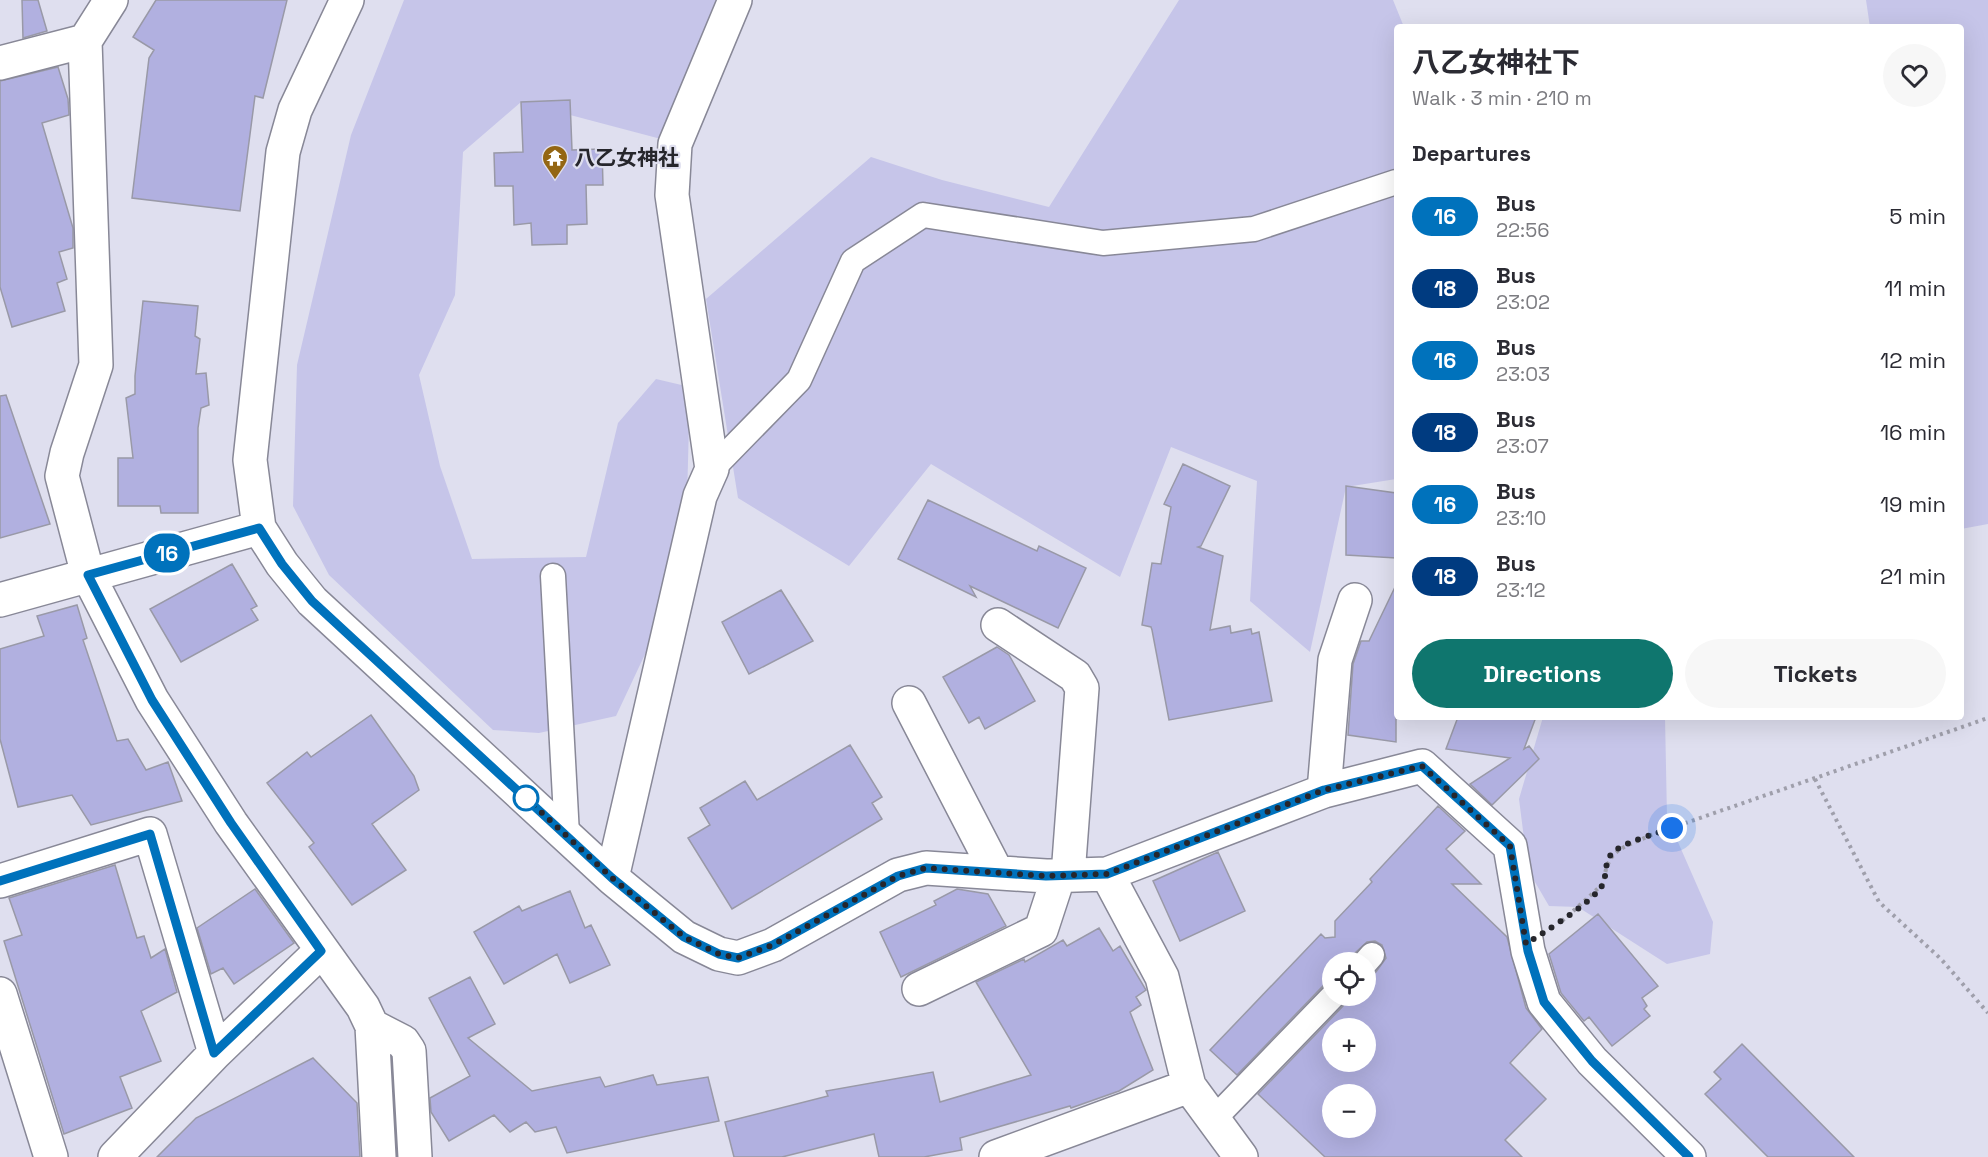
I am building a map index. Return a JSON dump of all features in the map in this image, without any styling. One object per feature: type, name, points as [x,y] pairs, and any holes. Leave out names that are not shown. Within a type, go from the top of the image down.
[{"type":"street","points":[[111,0],[85,41],[96,365],[67,453],[62,476],[88,575],[152,700],[231,823],[363,1007],[372,1026],[379,1157]]},
{"type":"street","points":[[347,0],[296,110],[283,152],[250,460],[259,528],[282,564],[312,601],[612,878],[684,937],[719,954],[738,958],[773,945],[898,876],[926,868],[1064,875],[1107,874],[1324,790],[1422,766],[1510,846],[1526,944],[1544,1002],[1592,1061],[1689,1157]]},
{"type":"street","points":[[612,878],[700,496],[712,469],[672,195],[675,144],[735,0]]},
{"type":"street","points":[[0,63],[85,41]]},
{"type":"street","points":[[0,600],[259,528]]},
{"type":"street","points":[[1324,790],[1335,660],[1355,600]]},
{"type":"street","points":[[919,989],[1041,930],[1064,875],[1082,688],[1076,676],[998,626]]},
{"type":"street","points":[[909,703],[996,871]]},
{"type":"street","points":[[0,881],[150,834],[214,1053]]},
{"type":"street","points":[[1107,874],[1162,977],[1189,1086],[1240,1157]]},
{"type":"street","points":[[115,1157],[214,1053],[321,951]]},
{"type":"street","points":[[0,994],[51,1157]]},
{"type":"street","points":[[372,1026],[403,1042],[409,1051],[415,1157]]},
{"type":"street","points":[[996,1157],[1189,1086]]},
{"type":"lane","points":[[712,469],[799,380],[853,261],[924,215],[1103,243],[1254,229],[1394,183]]},
{"type":"lane","points":[[553,576],[567,835]]},
{"type":"lane","points":[[1213,1120],[1323,1006]]},
{"type":"path","points":[[1526,944],[1565,919],[1594,894],[1603,884],[1606,865],[1613,852],[1651,835],[1988,718]]},
{"type":"path","points":[[1815,779],[1880,902],[1941,959],[1988,1013]]},
{"type":"shaded area","points":[[404,0],[716,0],[661,139],[521,102],[463,152],[455,295],[419,375],[440,466],[472,559],[586,557],[618,423],[656,379],[690,387],[687,499],[654,635],[616,716],[539,733],[493,730],[329,575],[293,506],[297,365],[351,135]]},
{"type":"shaded area","points":[[1179,0],[1393,0],[1403,24],[1394,24],[1394,479],[1346,487],[1310,652],[1250,601],[1257,481],[1171,447],[1120,577],[931,464],[849,566],[738,498],[706,299],[871,157],[942,180],[1049,207]]},
{"type":"shaded area","points":[[1866,0],[1988,0],[1988,524],[1964,528],[1964,24],[1870,24]]},
{"type":"shaded area","points":[[1542,720],[1665,720],[1667,817],[1713,922],[1710,954],[1667,964],[1578,907],[1549,906],[1528,870],[1519,799]]},
{"type":"building","points":[[22,0],[38,0],[47,31],[23,38]]},
{"type":"building","points":[[156,0],[287,0],[263,98],[255,96],[240,211],[132,198],[149,58],[154,50],[133,37]]},
{"type":"building","points":[[58,67],[68,99],[69,115],[42,123],[73,228],[73,248],[59,252],[67,279],[57,283],[65,311],[12,327],[0,287],[0,81]]},
{"type":"building","points":[[570,100],[572,150],[602,149],[603,185],[586,185],[587,224],[567,225],[567,244],[532,245],[531,223],[514,225],[513,186],[495,186],[494,153],[523,152],[521,102]]},
{"type":"building","points":[[143,301],[198,306],[195,336],[200,339],[196,374],[206,373],[209,405],[201,408],[198,428],[198,513],[161,513],[160,506],[118,506],[118,458],[133,458],[126,398],[135,394]]},
{"type":"building","points":[[6,395],[50,524],[0,538],[0,396]]},
{"type":"building","points":[[1183,464],[1230,486],[1201,546],[1198,547],[1223,556],[1210,630],[1230,626],[1231,633],[1251,629],[1252,634],[1259,632],[1272,701],[1169,720],[1152,630],[1151,627],[1142,625],[1152,563],[1161,564],[1171,507],[1164,504]]},
{"type":"building","points":[[1346,486],[1394,493],[1394,558],[1346,555]]},
{"type":"building","points":[[928,500],[1037,551],[1039,546],[1086,568],[1058,628],[970,586],[976,597],[898,559]]},
{"type":"building","points":[[232,564],[257,606],[251,609],[258,620],[181,662],[150,609]]},
{"type":"building","points":[[1394,589],[1396,742],[1348,735],[1353,664],[1361,641],[1369,641]]},
{"type":"building","points":[[781,590],[813,641],[749,674],[722,622]]},
{"type":"building","points":[[77,605],[87,638],[83,640],[117,741],[128,739],[146,770],[168,762],[182,801],[91,825],[72,795],[18,807],[0,739],[0,649],[44,636],[37,616]]},
{"type":"building","points":[[997,647],[1009,655],[1035,701],[985,729],[979,717],[969,723],[943,677]]},
{"type":"building","points":[[371,715],[414,776],[419,790],[372,824],[406,870],[352,905],[309,847],[314,843],[267,783],[307,752],[311,757]]},
{"type":"building","points":[[1457,720],[1535,720],[1524,749],[1529,746],[1539,759],[1492,805],[1470,784],[1510,758],[1446,749]]},
{"type":"building","points":[[850,745],[882,797],[872,803],[882,819],[732,909],[688,838],[710,825],[700,808],[745,781],[757,800]]},
{"type":"building","points":[[1438,806],[1465,831],[1446,849],[1481,884],[1452,884],[1507,937],[1526,1008],[1542,1029],[1510,1063],[1546,1099],[1505,1140],[1522,1157],[1325,1157],[1258,1094],[1322,1028],[1322,1072],[1376,1072],[1376,1018],[1331,1018],[1343,1006],[1376,1006],[1376,972],[1386,958],[1382,945],[1375,941],[1367,942],[1356,952],[1322,952],[1322,987],[1237,1075],[1210,1050],[1321,934],[1325,938],[1335,937],[1335,921],[1372,882],[1370,879]]},
{"type":"building","points":[[1218,852],[1245,911],[1180,941],[1153,881]]},
{"type":"building","points":[[115,865],[137,938],[144,936],[151,958],[165,949],[177,992],[141,1011],[161,1061],[120,1077],[132,1108],[64,1134],[4,941],[22,935],[9,898]]},
{"type":"building","points":[[255,889],[294,943],[234,984],[223,968],[211,974],[197,928]]},
{"type":"building","points":[[957,889],[988,894],[1006,926],[901,977],[880,932],[936,905],[934,901]]},
{"type":"building","points":[[570,891],[585,928],[591,925],[610,965],[570,983],[557,954],[504,984],[474,932],[519,906],[522,911]]},
{"type":"building","points":[[1598,914],[1658,986],[1642,998],[1647,1006],[1644,1009],[1650,1016],[1612,1046],[1589,1017],[1584,1021],[1561,993],[1549,954]]},
{"type":"building","points":[[1099,928],[1113,951],[1120,946],[1146,990],[1136,997],[1141,1005],[1130,1012],[1153,1070],[1119,1091],[1071,1108],[1070,1106],[960,1138],[962,1150],[924,1157],[879,1157],[874,1134],[782,1157],[734,1157],[725,1122],[828,1096],[826,1091],[933,1072],[940,1102],[1031,1075],[976,982],[1024,959],[1025,962],[1063,940],[1067,946]]},
{"type":"building","points":[[470,977],[495,1024],[468,1038],[532,1091],[600,1077],[605,1087],[653,1075],[657,1085],[708,1077],[719,1121],[567,1153],[556,1127],[535,1132],[526,1122],[510,1132],[494,1115],[449,1141],[431,1112],[430,1098],[470,1076],[429,998]]},
{"type":"building","points":[[1742,1044],[1854,1157],[1768,1157],[1705,1094],[1721,1079],[1714,1072]]},
{"type":"building","points":[[313,1058],[357,1103],[360,1157],[157,1157],[196,1118]]},
{"type":"bus line","name":"16","points":[[0,881],[150,834],[214,1053],[321,951],[231,823],[152,700],[88,575],[259,528],[282,564],[312,601],[612,878],[684,937],[719,954],[738,958],[773,945],[898,876],[926,868],[1046,876],[1107,874],[1178,849],[1324,790],[1422,766],[1510,846],[1528,951],[1544,1002],[1592,1061],[1689,1157]]},
{"type":"place","name":"八乙女神社","points":[[555,181]]},
{"type":"route","points":[[526,798],[612,878],[684,937],[719,954],[738,958],[773,945],[898,876],[926,868],[1046,876],[1107,874],[1178,849],[1324,790],[1422,766],[1510,846],[1526,944],[1565,919],[1594,894],[1603,884],[1606,865],[1613,852],[1672,828]]}]
